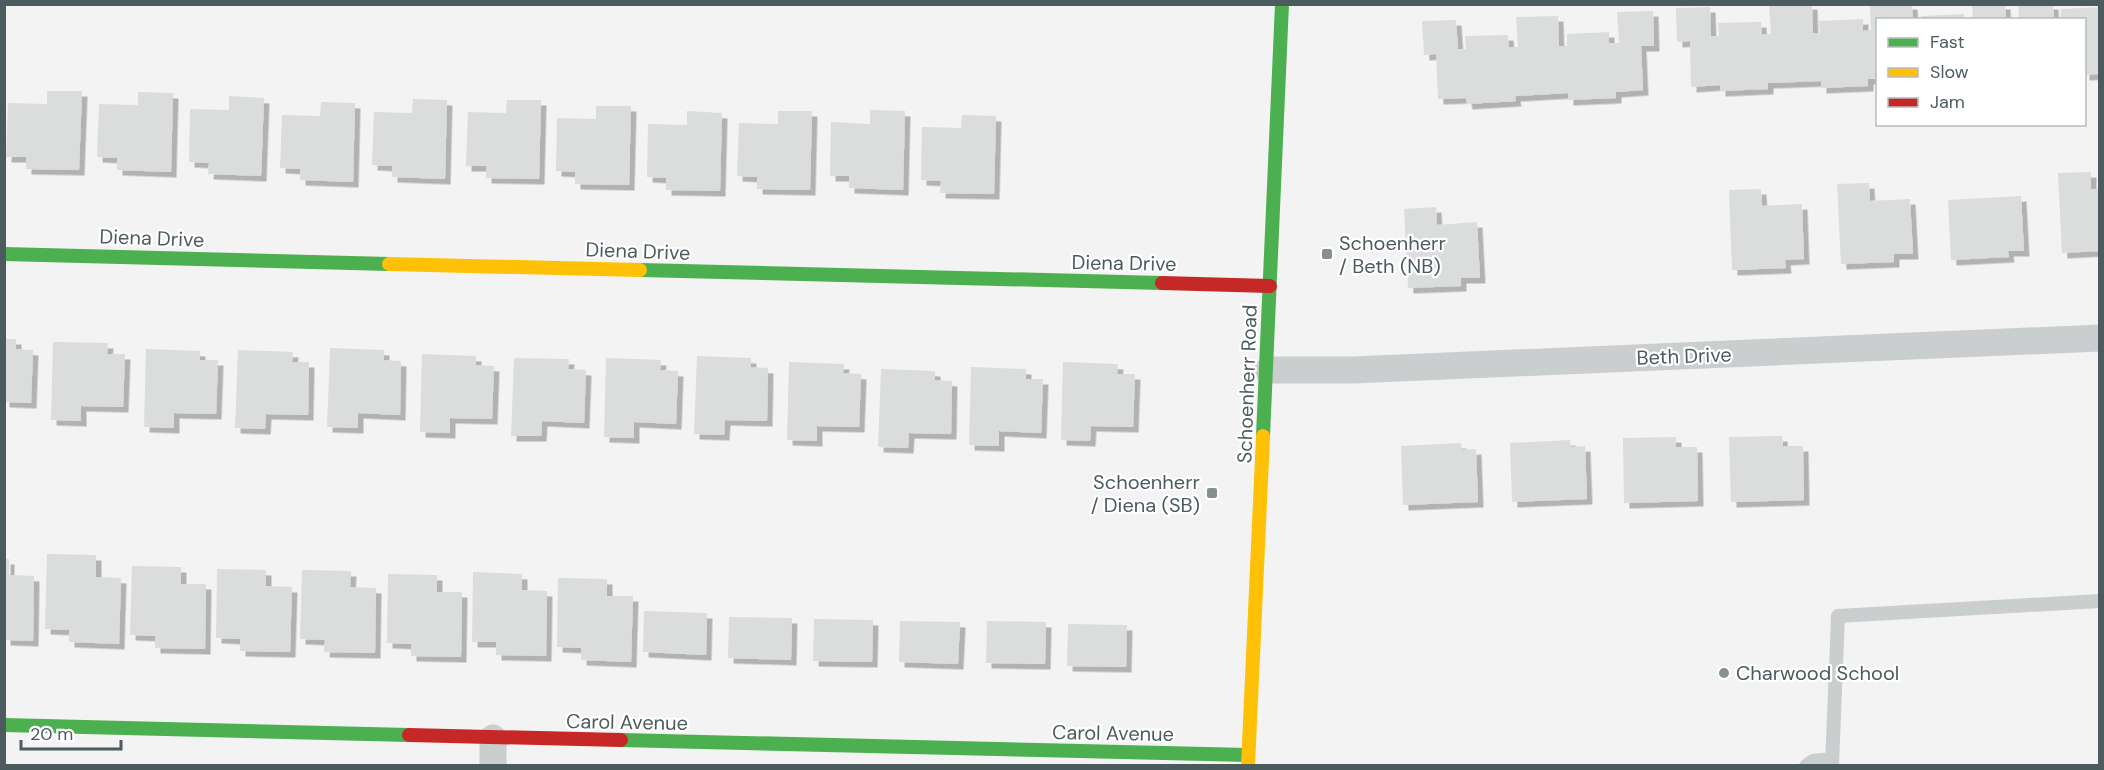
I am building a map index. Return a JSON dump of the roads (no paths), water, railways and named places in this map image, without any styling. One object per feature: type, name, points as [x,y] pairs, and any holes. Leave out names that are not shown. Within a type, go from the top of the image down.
[{"type":"street","name":"Schoenherr Road","points":[[1248,760],[1268,370],[1282,4]]},
{"type":"street","name":"Diena Drive","points":[[4,254],[1270,286]]},
{"type":"street","name":"Beth Drive","points":[[1268,370],[1365,369],[2100,338]]},
{"type":"street","name":"Carol Avenue","points":[[4,725],[1248,760]]},
{"type":"street","points":[[493,738],[493,765]]},
{"type":"lane","points":[[1806,765],[1813,760],[1832,762],[1838,616],[2100,600]]},
{"type":"place","name":"Schoenherr / Beth (NB)","points":[[1327,254]]},
{"type":"place","name":"Schoenherr / Diena (SB)","points":[[1212,493]]},
{"type":"place","name":"Charwood School","points":[[1724,673]]}]
